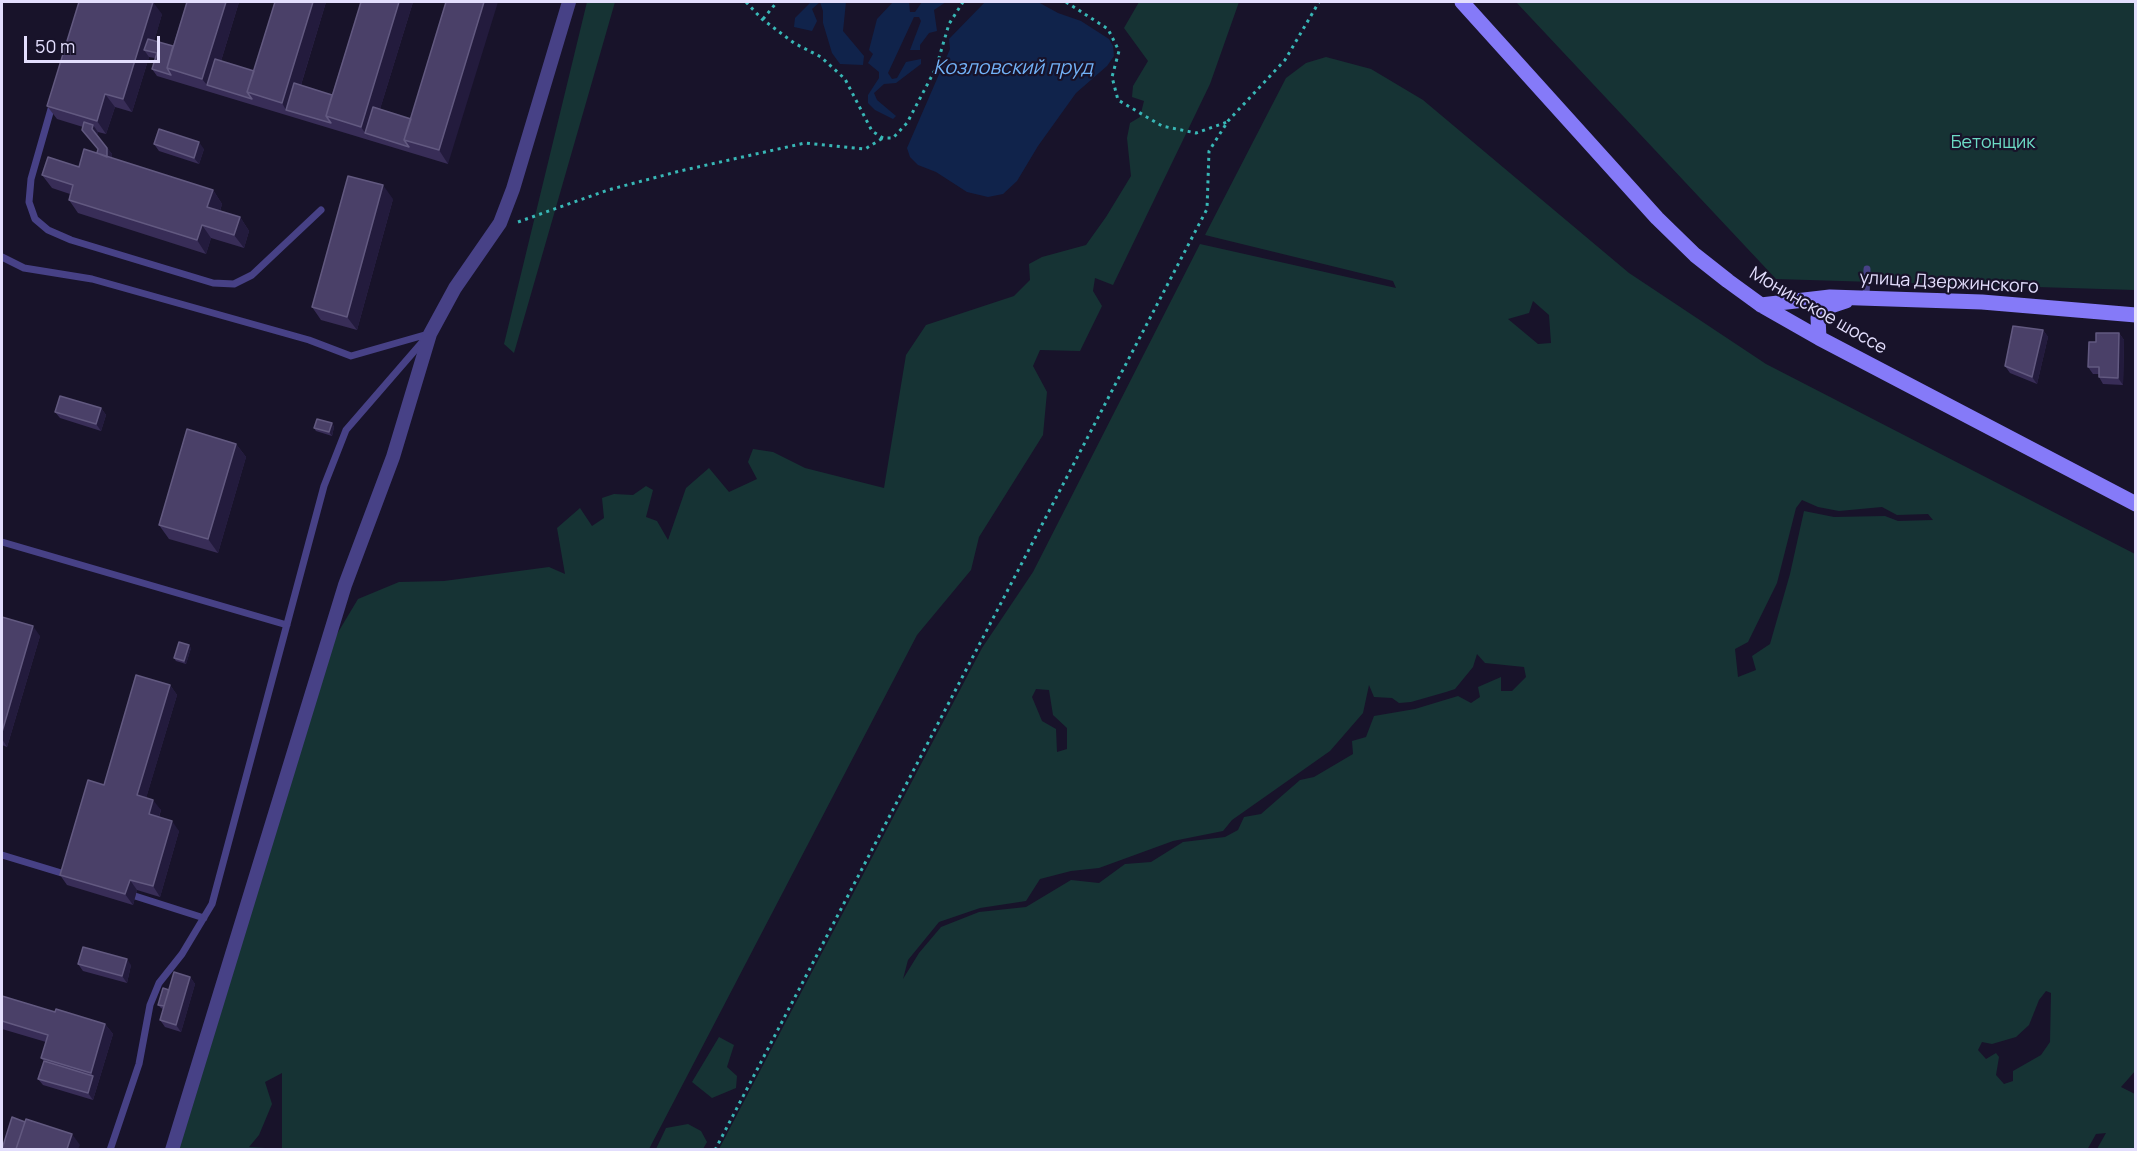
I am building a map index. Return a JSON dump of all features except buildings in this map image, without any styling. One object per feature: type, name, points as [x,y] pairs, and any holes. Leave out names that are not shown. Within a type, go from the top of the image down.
[{"type":"main road","name":"Монинское шоссе","points":[[1462,2],[1658,218],[1695,255],[1761,305],[1819,338],[2136,504]]},
{"type":"main road","name":"улица Дзержинского","points":[[1761,305],[1830,297],[1982,302],[2136,315]]},
{"type":"main road","points":[[1819,338],[1818,318],[1825,308],[1863,298]]},
{"type":"street","points":[[172,1149],[345,585],[393,457],[430,334],[455,288],[500,223],[513,189],[568,2]]},
{"type":"lane","points":[[56,91],[31,179],[29,202],[35,219],[48,230],[71,240],[213,283],[234,284],[252,275],[321,210]]},
{"type":"lane","points":[[2,257],[24,268],[92,279],[309,340],[351,356],[430,334]]},
{"type":"lane","points":[[1863,298],[1867,269]]},
{"type":"lane","points":[[110,1149],[139,1064],[150,1005],[159,983],[182,954],[212,904],[324,486],[346,430],[430,334]]},
{"type":"lane","points":[[2,542],[287,625]]},
{"type":"lane","points":[[2,855],[70,876]]},
{"type":"lane","points":[[135,896],[204,918]]},
{"type":"path","points":[[746,2],[762,19],[794,43],[821,57],[844,79],[872,130],[883,138]]},
{"type":"path","points":[[762,19],[777,2]]},
{"type":"path","points":[[500,223],[517,222],[608,190],[805,143],[865,149],[883,138],[893,138],[907,123],[936,68],[949,24],[963,2]]},
{"type":"path","points":[[1065,2],[1108,29],[1119,51],[1112,77],[1118,100],[1162,126],[1196,133],[1228,121]]},
{"type":"path","points":[[716,1149],[1207,210],[1209,151],[1228,121],[1285,60],[1319,2]]},
{"type":"green space","points":[[587,2],[615,2],[514,353],[504,344]]},
{"type":"green space","points":[[1139,2],[1239,2],[1210,84],[1113,285],[1095,278],[1093,291],[1102,306],[1080,351],[1040,350],[1033,366],[1047,392],[1043,435],[979,537],[971,570],[917,635],[649,1149],[170,1150],[328,649],[358,599],[399,582],[444,581],[549,567],[565,574],[557,528],[580,508],[592,526],[604,518],[602,498],[614,494],[633,495],[646,486],[653,490],[646,517],[657,521],[668,540],[686,488],[709,468],[729,492],[757,479],[748,462],[753,449],[773,452],[805,468],[884,488],[906,355],[926,325],[1014,296],[1030,280],[1029,264],[1042,257],[1086,245],[1131,176],[1127,138],[1130,123],[1140,117],[1144,101],[1132,97],[1133,86],[1148,61],[1124,28]],"holes":[[[282,1073],[282,1149],[249,1147],[259,1135],[272,1104],[265,1082]]]},
{"type":"green space","name":"Бетонщик","points":[[1516,2],[2135,2],[2135,290],[1776,279]]},
{"type":"green space","points":[[1326,57],[1371,69],[1423,100],[1629,273],[1766,364],[2135,554],[2136,1070],[2121,1087],[2135,1094],[2135,1149],[2097,1149],[2106,1133],[2096,1134],[2087,1150],[719,1149],[982,648],[1033,572],[1200,244],[1396,288],[1393,281],[1205,235],[1286,78],[1306,63]],"holes":[[[1533,301],[1549,315],[1551,343],[1538,344],[1508,319],[1529,313]],[[1802,500],[1818,507],[1839,511],[1882,507],[1897,515],[1928,514],[1933,520],[1898,521],[1885,516],[1834,517],[1804,511],[1790,574],[1770,644],[1752,656],[1756,670],[1738,677],[1735,649],[1748,642],[1777,583],[1796,508]],[[1477,654],[1485,663],[1524,667],[1526,677],[1512,691],[1501,691],[1501,677],[1478,687],[1480,697],[1471,703],[1458,696],[1415,709],[1374,716],[1366,737],[1352,741],[1353,754],[1314,777],[1300,780],[1261,814],[1244,817],[1238,830],[1225,837],[1183,842],[1151,862],[1125,864],[1099,883],[1071,880],[1026,907],[979,912],[941,927],[919,953],[903,979],[908,960],[939,922],[980,908],[1026,901],[1040,879],[1071,871],[1099,868],[1173,841],[1223,831],[1232,820],[1330,751],[1363,713],[1369,685],[1374,697],[1392,698],[1399,703],[1411,702],[1455,689],[1473,667]],[[1036,689],[1049,690],[1053,715],[1067,728],[1067,749],[1057,752],[1056,729],[1042,721],[1032,697]],[[2046,991],[2051,993],[2050,1042],[2041,1055],[2013,1071],[2013,1081],[2004,1084],[1996,1075],[1999,1057],[1996,1053],[1986,1059],[1978,1050],[1982,1042],[1992,1044],[2016,1037],[2029,1025],[2039,1000]]]},
{"type":"green space","points":[[719,1037],[734,1045],[727,1067],[737,1076],[736,1088],[712,1098],[692,1082]]},
{"type":"green space","points":[[688,1124],[701,1131],[707,1142],[703,1149],[656,1149],[666,1128]]},
{"type":"water","points":[[811,2],[820,2],[812,9],[817,21],[812,31],[794,27],[795,18]]},
{"type":"water","points":[[820,2],[846,2],[843,31],[864,56],[863,65],[840,64],[832,53],[823,23]]},
{"type":"water","points":[[893,2],[909,2],[910,12],[915,12],[922,2],[946,2],[934,10],[937,31],[929,33],[920,45],[920,50],[910,50],[921,21],[919,17],[914,17],[888,73],[892,79],[897,78],[906,62],[921,59],[921,64],[896,83],[884,84],[874,93],[877,100],[896,116],[893,119],[875,110],[868,103],[868,95],[879,78],[879,72],[868,63],[873,54],[869,50],[877,19]]},
{"type":"water","name":"Козловский пруд","points":[[985,2],[1038,2],[1058,13],[1081,21],[1109,39],[1113,46],[1114,56],[1107,66],[1076,93],[1038,146],[1017,181],[1003,194],[988,197],[967,192],[936,172],[918,165],[910,157],[907,148],[950,49],[949,39]]}]
